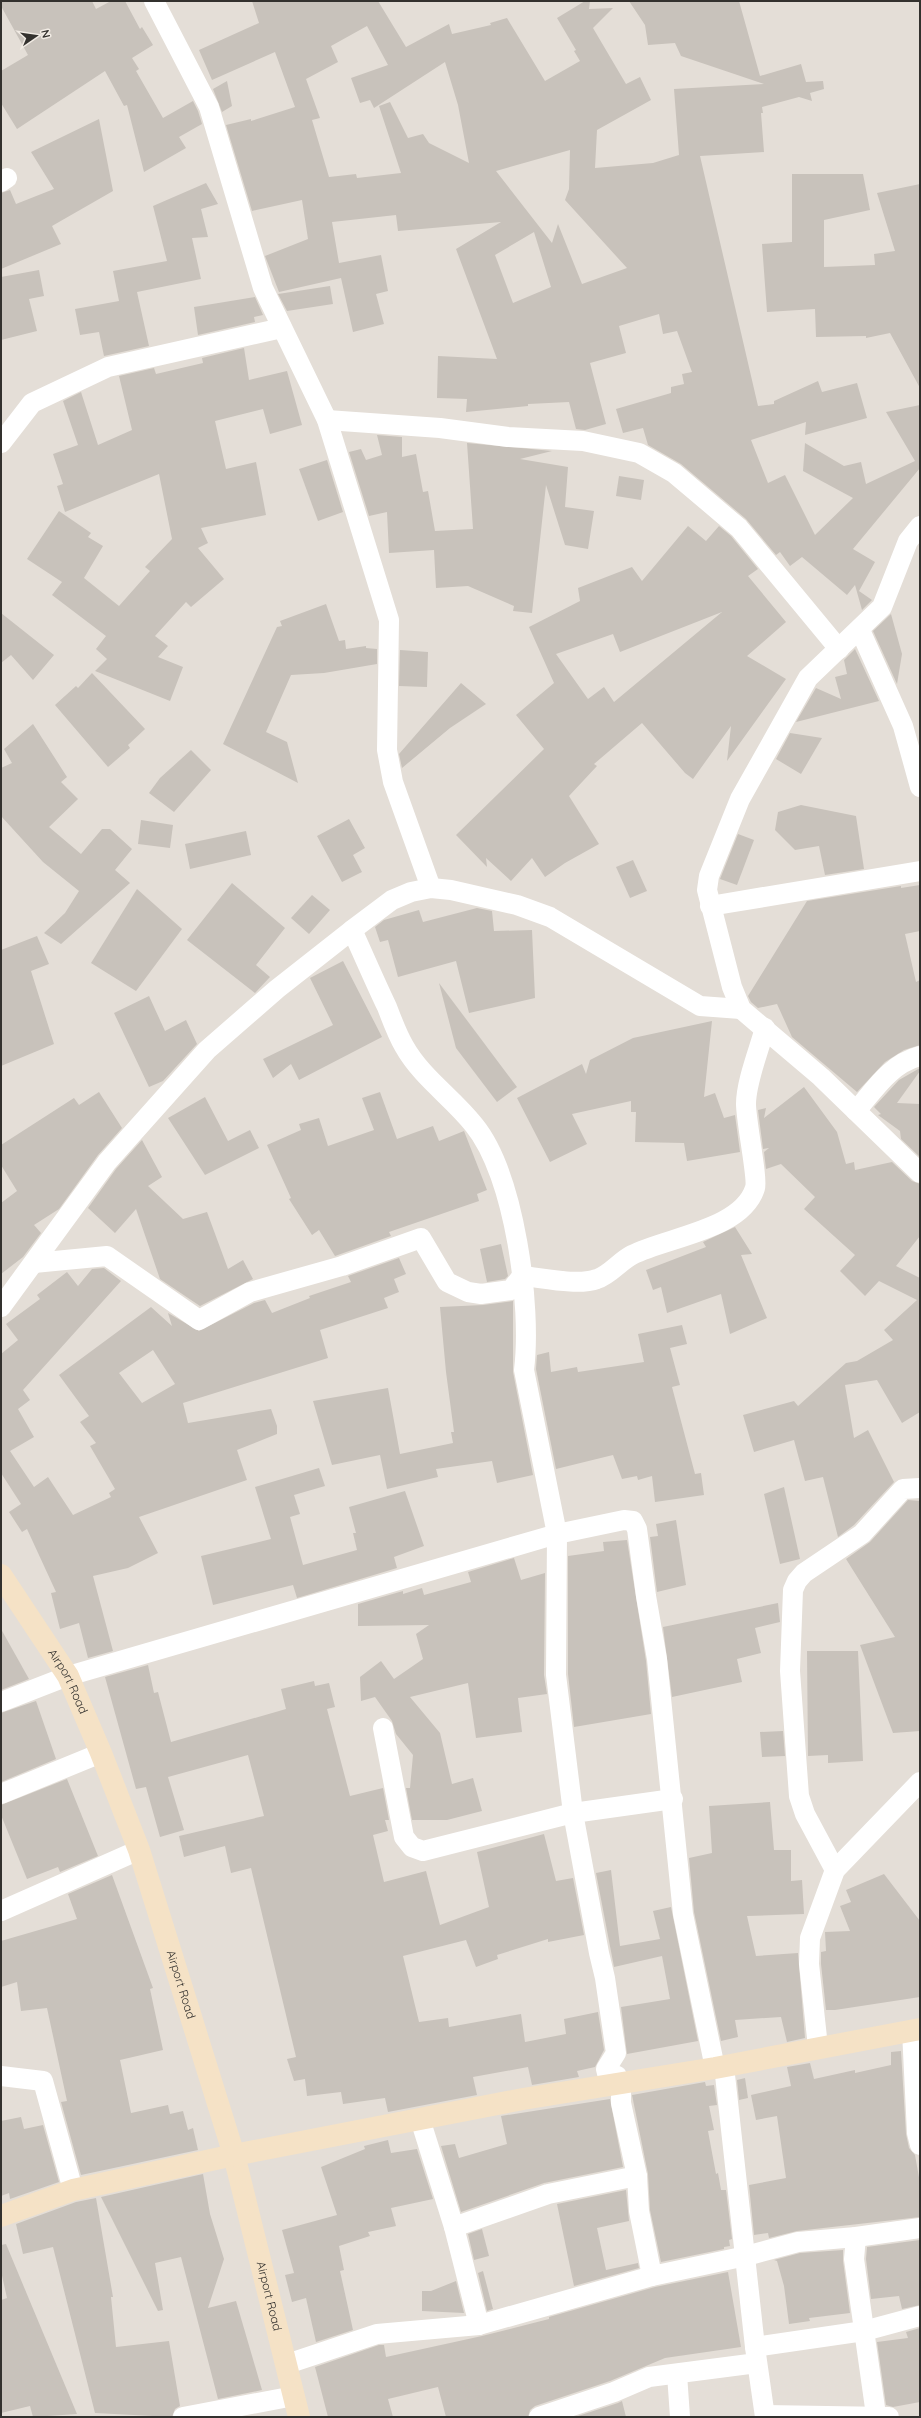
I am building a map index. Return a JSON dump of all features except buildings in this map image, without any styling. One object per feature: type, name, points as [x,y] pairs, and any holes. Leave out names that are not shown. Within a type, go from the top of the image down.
[{"type":"street","points":[[154,1],[209,107],[263,288],[327,420],[389,620],[387,750],[393,782],[431,888]]},
{"type":"street","points":[[1,443],[32,403],[108,367],[282,328]]},
{"type":"street","points":[[327,420],[440,428],[508,437],[584,442],[639,453],[674,473],[739,528],[839,649]]},
{"type":"street","points":[[920,526],[908,541],[882,607],[860,630],[808,678],[740,799],[709,876],[707,890],[732,986],[741,1009],[821,1077],[920,1173]]},
{"type":"street","points":[[860,630],[903,726],[920,787]]},
{"type":"street","points":[[710,906],[920,871]]},
{"type":"street","points":[[1,1307],[107,1162],[207,1050],[277,989],[352,930],[392,900],[411,892],[431,888],[451,890],[517,905],[550,917],[700,1006],[741,1009]]},
{"type":"street","points":[[352,930],[404,1046],[422,1072],[475,1126],[495,1163],[512,1210],[522,1276],[527,1345],[524,1370],[557,1534],[556,1675],[573,1813],[597,1946],[606,1978],[616,2053],[606,2069],[608,2077],[617,2076],[621,2084],[621,2103],[637,2176],[639,2210],[652,2276]]},
{"type":"street","points":[[522,1276],[579,1282],[598,1279],[630,1256],[651,1246],[728,1220],[747,1205],[756,1187],[746,1124],[746,1102],[765,1028]]},
{"type":"street","points":[[856,1111],[894,1067],[908,1059],[920,1056]]},
{"type":"street","points":[[34,1263],[106,1256],[199,1320],[250,1292],[342,1266],[421,1238],[447,1282],[468,1292],[485,1294],[511,1290],[522,1276]]},
{"type":"street","points":[[835,1870],[805,1814],[799,1796],[790,1671],[793,1590],[797,1581],[804,1573],[862,1534],[903,1489],[920,1488]]},
{"type":"street","points":[[1,1702],[68,1676],[557,1534],[624,1520],[633,1521],[637,1529],[657,1659],[673,1799],[683,1914],[720,2067],[746,2256],[756,2355],[765,2416],[883,2416],[864,2331],[854,2259],[856,2237]]},
{"type":"street","name":"Airport Road","points":[[1,1575],[68,1676],[101,1753],[139,1850],[234,2155],[279,2340],[287,2364],[296,2407]]},
{"type":"street","points":[[383,1728],[404,1837],[412,1847],[423,1851],[573,1813],[673,1799]]},
{"type":"street","points":[[1,1794],[101,1753]]},
{"type":"street","points":[[818,2047],[809,1964],[810,1938],[835,1870],[920,1782]]},
{"type":"street","points":[[1,1911],[139,1850]]},
{"type":"street","points":[[1,2216],[73,2190],[234,2155],[570,2091],[720,2067],[818,2047],[916,2030],[917,2133],[920,2145]]},
{"type":"street","points":[[1,2076],[43,2081],[73,2190]]},
{"type":"street","points":[[420,2119],[454,2227],[479,2325]]},
{"type":"street","points":[[454,2227],[548,2194],[637,2176]]},
{"type":"street","points":[[287,2364],[377,2334],[479,2325],[652,2276],[746,2256],[798,2242],[856,2237],[920,2228]]},
{"type":"street","points":[[539,2417],[614,2392],[649,2377],[677,2374],[864,2331],[920,2316]]},
{"type":"street","points":[[677,2374],[680,2417]]},
{"type":"street","points":[[194,2416],[296,2407]]}]
